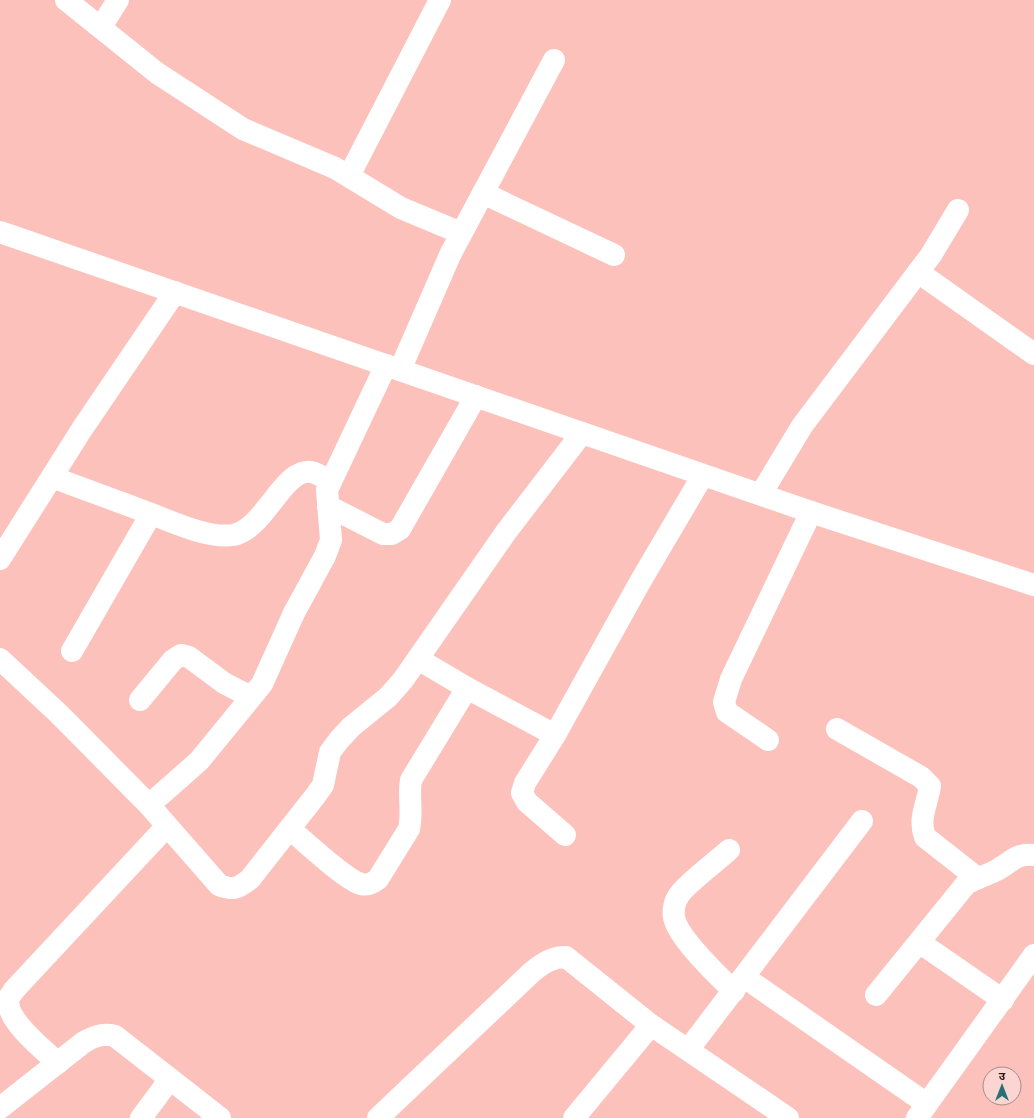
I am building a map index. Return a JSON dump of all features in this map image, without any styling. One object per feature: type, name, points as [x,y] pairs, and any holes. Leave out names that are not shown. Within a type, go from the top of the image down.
[{"type":"street","points":[[66,0],[157,73],[243,129],[349,176],[401,208],[462,233]]},
{"type":"street","points":[[101,27],[118,0]]},
{"type":"street","points":[[349,176],[440,0]]},
{"type":"street","points":[[149,805],[199,762],[251,697],[267,674],[294,613],[325,556],[331,540],[327,490],[330,481],[393,367],[450,255],[554,60]]},
{"type":"street","points":[[483,193],[614,255]]},
{"type":"street","points":[[761,494],[802,426],[931,255],[958,210]]},
{"type":"street","points":[[0,232],[811,512],[1034,585]]},
{"type":"street","points":[[918,272],[1034,354]]},
{"type":"street","points":[[0,559],[82,429],[175,292]]},
{"type":"street","points":[[328,506],[382,534],[392,534],[400,529],[476,396]]},
{"type":"street","points":[[0,659],[60,715],[149,805],[219,885],[230,890],[239,887],[250,879],[290,829],[323,784],[330,752],[339,740],[351,727],[388,697],[403,680],[506,532],[582,433]]},
{"type":"street","points":[[52,477],[204,532],[223,535],[235,534],[247,528],[260,517],[293,478],[301,472],[312,472],[330,481]]},
{"type":"street","points":[[565,835],[527,802],[522,793],[525,783],[555,735],[640,582],[703,474]]},
{"type":"street","points":[[768,740],[727,712],[724,702],[731,679],[811,512]]},
{"type":"street","points":[[72,651],[151,514]]},
{"type":"street","points":[[140,700],[173,660],[181,656],[189,658],[224,683],[251,697]]},
{"type":"street","points":[[418,659],[467,688],[555,735]]},
{"type":"street","points":[[290,829],[348,877],[361,884],[371,884],[378,879],[409,829],[411,819],[409,788],[411,780],[467,688]]},
{"type":"street","points":[[837,728],[921,777],[930,786],[921,817],[921,828],[925,837],[976,877]]},
{"type":"street","points":[[688,1050],[862,821]]},
{"type":"street","points":[[58,1063],[25,1032],[14,1018],[9,1007],[9,998],[14,990],[167,826]]},
{"type":"street","points":[[729,850],[679,895],[673,912],[675,922],[679,930],[712,971],[739,984],[922,1111],[1034,955]]},
{"type":"street","points":[[876,995],[966,884],[976,877],[996,871],[1017,856],[1024,854],[1034,855]]},
{"type":"street","points":[[919,942],[1003,1000]]},
{"type":"street","points":[[378,1118],[532,972],[545,962],[556,957],[566,957],[652,1025],[788,1118]]},
{"type":"street","points":[[574,1118],[652,1025]]},
{"type":"street","points":[[0,1108],[84,1042],[97,1035],[107,1034],[115,1036],[220,1118]]},
{"type":"street","points":[[141,1118],[170,1079]]}]
